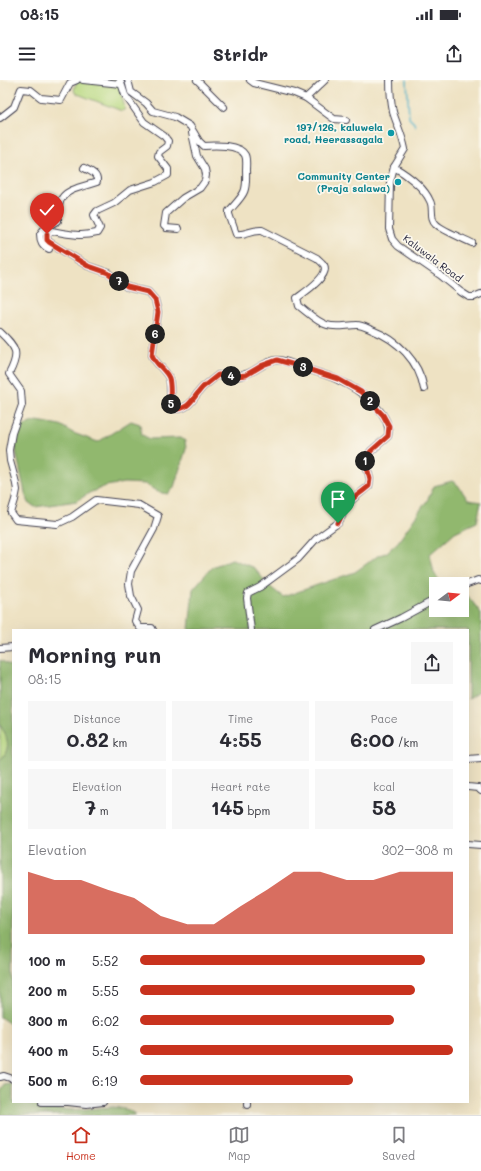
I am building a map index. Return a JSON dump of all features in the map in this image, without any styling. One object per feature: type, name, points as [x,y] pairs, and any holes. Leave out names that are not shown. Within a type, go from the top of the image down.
[{"type":"street","points":[[0,118],[14,107],[20,90],[31,90],[42,98],[61,100],[70,83],[77,80]]},
{"type":"street","points":[[83,80],[121,82],[125,94],[144,122],[164,136],[168,141],[167,146],[159,152],[158,156],[168,169],[168,175],[155,182],[130,190],[114,202],[96,211],[94,215],[100,228],[97,233],[87,236],[76,236],[52,231],[47,234],[49,248],[44,246],[40,240],[40,234],[44,229],[58,221],[59,204],[62,197],[74,190],[97,182],[98,179],[94,174],[84,168]]},
{"type":"street","points":[[128,80],[131,92],[146,103],[153,111],[175,117],[190,126],[199,141],[204,146],[224,145],[242,152],[245,156],[247,186],[244,194],[229,214],[236,234],[240,235],[256,230],[262,230],[317,258],[324,265],[325,271],[323,275],[312,288],[297,298],[299,306],[325,325],[359,325],[382,334],[404,350],[410,357],[422,378],[424,389]]},
{"type":"street","points":[[197,80],[224,107]]},
{"type":"street","points":[[250,80],[254,83],[294,93],[306,98],[334,119],[346,120]]},
{"type":"street","points":[[306,98],[325,80]]},
{"type":"street","name":"Kaluwala Road","points":[[390,80],[393,112],[403,135],[405,149],[394,167],[390,182],[389,229],[392,239],[398,246],[440,275],[461,292],[470,297],[481,294]]},
{"type":"street","points":[[178,229],[166,228],[164,226],[166,213],[183,198],[200,188],[205,181],[206,175],[205,169],[197,156],[190,126]]},
{"type":"street","points":[[394,167],[415,182],[430,199],[432,206],[431,214],[435,224],[472,243]]},
{"type":"street","points":[[49,242],[88,266],[108,273],[127,287],[148,292],[155,300],[158,312],[152,355],[155,362],[169,378],[171,404],[174,409],[181,409],[187,406],[203,388],[218,375],[246,375],[263,365],[277,360],[338,379],[361,392],[383,415],[389,426],[388,436],[371,451],[365,460],[370,479],[369,486],[347,504],[338,523],[316,539],[298,559],[260,587],[248,593],[247,598],[251,629]]},
{"type":"street","points":[[0,332],[15,349],[16,360],[9,374],[21,391],[22,405],[12,433],[9,450],[17,490],[11,513],[16,520],[57,524],[72,517],[96,500],[139,505],[158,516],[154,529],[131,572],[128,584],[131,596],[138,610],[135,621],[140,628],[152,629]]},
{"type":"street","points":[[469,583],[478,580],[481,581]]},
{"type":"street","points":[[377,629],[429,603]]},
{"type":"street","points":[[0,648],[12,647]]},
{"type":"street","points":[[469,759],[481,758]]},
{"type":"street","points":[[469,787],[478,788],[481,791]]},
{"type":"street","points":[[469,844],[481,845]]},
{"type":"street","points":[[0,1077],[4,1076],[12,1079]]},
{"type":"street","points":[[77,1103],[94,1103]]},
{"type":"green space","points":[[77,80],[118,80],[125,109],[122,111],[75,93],[74,90]]},
{"type":"green space","points":[[37,421],[60,425],[73,433],[98,442],[131,421],[140,424],[142,435],[150,439],[181,438],[185,441],[186,449],[174,487],[168,494],[158,492],[145,484],[124,483],[106,486],[89,493],[77,501],[35,507],[29,503],[25,493],[16,451],[15,437],[21,426]]},
{"type":"green space","points":[[452,481],[458,485],[468,500],[481,502],[477,522],[455,532],[430,554],[434,573],[437,577],[429,577],[429,617],[469,617],[469,598],[481,613],[481,690],[469,698],[469,629],[189,629],[193,589],[212,567],[232,559],[254,568],[269,586],[283,597],[355,572],[379,555],[386,553],[398,542],[428,499],[434,486]]},
{"type":"green space","points":[[0,660],[12,666],[12,1025],[0,1017],[0,760],[6,752],[8,743],[0,725]]},
{"type":"green space","points":[[0,725],[8,743],[6,752],[0,760]]},
{"type":"green space","points":[[12,1084],[12,1103],[36,1103],[48,1109],[72,1110],[114,1107],[129,1110],[136,1115],[0,1115],[2,1108],[1,1091],[5,1085]]},
{"type":"waterway","points":[[407,80],[409,118],[415,126]]},
{"type":"place","name":"197/126, kaluwela road, Heerassagala","points":[[391,133]]},
{"type":"place","name":"Community Center (Praja salawa)","points":[[398,182]]},
{"type":"route","points":[[47,234],[47,240],[49,242],[88,266],[108,273],[127,287],[148,292],[155,300],[158,312],[152,355],[155,362],[169,378],[171,404],[174,409],[181,409],[187,406],[203,388],[218,375],[246,375],[263,365],[277,360],[338,379],[361,392],[383,415],[389,426],[389,432],[388,436],[371,451],[365,460],[370,479],[369,486],[347,504],[338,523]]}]
